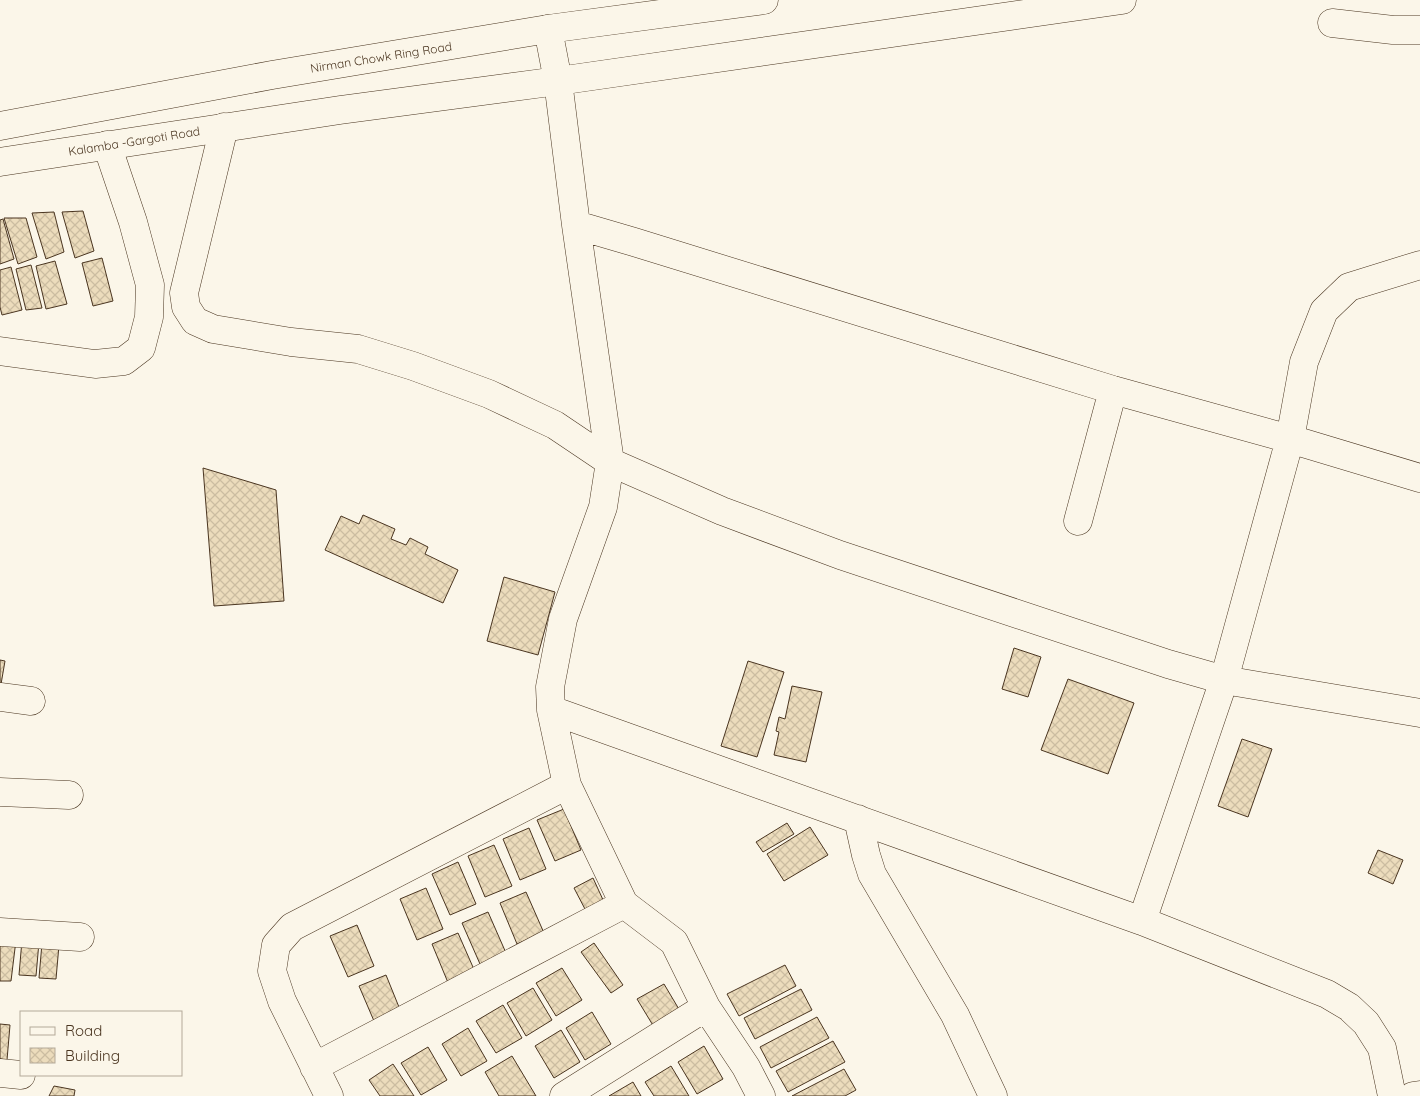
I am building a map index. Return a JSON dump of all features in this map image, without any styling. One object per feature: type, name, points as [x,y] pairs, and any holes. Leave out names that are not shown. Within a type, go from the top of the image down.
[{"type":"street","name":"Nirman Chowk Ring Road","points":[[0,126],[272,75],[548,29],[764,0]]},
{"type":"street","name":"Kalamba -Gargoti Road","points":[[0,162],[269,120],[558,81],[1122,0]]},
{"type":"street","points":[[1332,23],[1393,30],[1420,30]]},
{"type":"street","points":[[548,29],[558,81],[576,225],[610,462],[603,507],[563,619],[550,687],[551,710],[567,785],[624,904],[674,942],[706,1007],[746,1067],[761,1096]]},
{"type":"street","points":[[224,127],[184,293],[186,307],[204,325],[291,342],[358,349],[413,366],[489,394],[556,425],[610,462],[722,511],[840,555],[1168,664],[1224,680],[1420,714]]},
{"type":"street","points":[[0,352],[95,364],[124,361],[141,348],[149,317],[150,285],[133,222],[107,145]]},
{"type":"street","points":[[576,225],[1113,390],[1290,438],[1420,478]]},
{"type":"street","points":[[1142,921],[1224,680],[1290,438],[1304,362],[1324,311],[1349,287],[1420,264]]},
{"type":"street","points":[[1078,521],[1113,390]]},
{"type":"street","points":[[0,697],[31,701]]},
{"type":"street","points":[[551,710],[1142,921],[1326,994],[1350,1007],[1366,1023],[1382,1048],[1392,1096]]},
{"type":"street","points":[[329,1096],[282,1001],[272,971],[276,944],[292,927],[567,785]]},
{"type":"street","points":[[0,792],[69,795]]},
{"type":"street","points":[[858,819],[872,874],[955,1015],[993,1096]]},
{"type":"street","points":[[314,1067],[624,904]]},
{"type":"street","points":[[0,932],[80,938]]},
{"type":"street","points":[[564,1096],[706,1007]]},
{"type":"street","points":[[0,1073],[20,1075]]},
{"type":"street","points":[[1413,1096],[1420,1095]]},
{"type":"building","points":[[83,211],[94,251],[75,258],[62,212]]},
{"type":"building","points":[[54,212],[64,252],[46,259],[32,213]]},
{"type":"building","points":[[4,218],[26,218],[37,257],[18,264]]},
{"type":"building","points":[[3,219],[14,259],[0,264],[0,220]]},
{"type":"building","points":[[102,258],[113,301],[93,306],[82,263]]},
{"type":"building","points":[[55,261],[67,304],[46,309],[36,266]]},
{"type":"building","points":[[31,265],[42,308],[26,310],[16,269]]},
{"type":"building","points":[[11,267],[22,310],[2,315],[0,307],[0,270]]},
{"type":"building","points":[[203,468],[276,490],[284,601],[214,606]]},
{"type":"building","points":[[363,515],[395,529],[391,539],[406,545],[410,538],[428,547],[425,554],[458,570],[443,603],[325,550],[341,516],[359,524]]},
{"type":"building","points":[[504,577],[555,592],[538,655],[487,641]]},
{"type":"building","points":[[1014,648],[1041,657],[1028,697],[1002,689]]},
{"type":"building","points":[[0,660],[5,661],[0,690]]},
{"type":"building","points":[[748,661],[784,672],[757,757],[721,746]]},
{"type":"building","points":[[1068,679],[1134,703],[1108,774],[1041,750]]},
{"type":"building","points":[[792,686],[822,692],[806,762],[774,755],[779,732],[776,731],[779,717],[785,719]]},
{"type":"building","points":[[1242,739],[1272,749],[1248,817],[1218,806]]},
{"type":"building","points":[[564,809],[581,850],[555,861],[537,820]]},
{"type":"building","points":[[787,823],[794,834],[763,852],[756,842]]},
{"type":"building","points":[[810,827],[828,855],[784,881],[767,854]]},
{"type":"building","points":[[529,828],[546,869],[520,880],[503,839]]},
{"type":"building","points":[[494,845],[512,886],[485,897],[468,856]]},
{"type":"building","points":[[1378,850],[1403,860],[1393,884],[1368,873]]},
{"type":"building","points":[[458,862],[476,904],[450,915],[432,874]]},
{"type":"building","points":[[593,878],[604,902],[586,911],[574,888]]},
{"type":"building","points":[[426,888],[443,929],[417,940],[400,899]]},
{"type":"building","points":[[526,892],[544,933],[517,944],[500,903]]},
{"type":"building","points":[[488,912],[506,953],[480,964],[462,923]]},
{"type":"building","points":[[357,925],[374,966],[348,977],[330,936]]},
{"type":"building","points":[[458,933],[476,974],[449,985],[432,944]]},
{"type":"building","points":[[16,940],[11,981],[0,981],[0,941]]},
{"type":"building","points":[[22,940],[39,942],[36,976],[19,975]]},
{"type":"building","points":[[42,943],[59,945],[56,979],[39,978]]},
{"type":"building","points":[[594,943],[623,985],[611,993],[581,952]]},
{"type":"building","points":[[785,965],[796,986],[739,1016],[727,994]]},
{"type":"building","points":[[562,968],[582,1000],[556,1016],[536,983]]},
{"type":"building","points":[[386,975],[403,1017],[377,1028],[359,986]]},
{"type":"building","points":[[664,984],[683,1016],[657,1032],[637,999]]},
{"type":"building","points":[[533,988],[552,1020],[526,1036],[507,1003]]},
{"type":"building","points":[[801,989],[812,1010],[755,1039],[744,1018]]},
{"type":"building","points":[[503,1005],[522,1038],[496,1053],[476,1021]]},
{"type":"building","points":[[592,1012],[611,1044],[585,1060],[566,1028]]},
{"type":"building","points":[[817,1017],[829,1038],[771,1068],[760,1047]]},
{"type":"building","points":[[0,1024],[10,1025],[7,1060],[0,1059]]},
{"type":"building","points":[[468,1028],[487,1061],[461,1076],[442,1044]]},
{"type":"building","points":[[561,1030],[580,1062],[554,1078],[535,1046]]},
{"type":"building","points":[[833,1041],[845,1062],[788,1092],[776,1071]]},
{"type":"building","points":[[704,1046],[723,1079],[697,1094],[678,1062]]},
{"type":"building","points":[[428,1047],[447,1080],[421,1095],[401,1063]]},
{"type":"building","points":[[512,1056],[536,1096],[499,1096],[485,1072]]},
{"type":"building","points":[[393,1064],[414,1096],[380,1096],[369,1080]]},
{"type":"building","points":[[671,1066],[689,1096],[654,1096],[645,1082]]},
{"type":"building","points":[[844,1069],[856,1090],[845,1096],[792,1096]]},
{"type":"building","points":[[633,1082],[641,1096],[609,1096]]},
{"type":"building","points":[[54,1086],[75,1090],[74,1096],[49,1096]]}]
